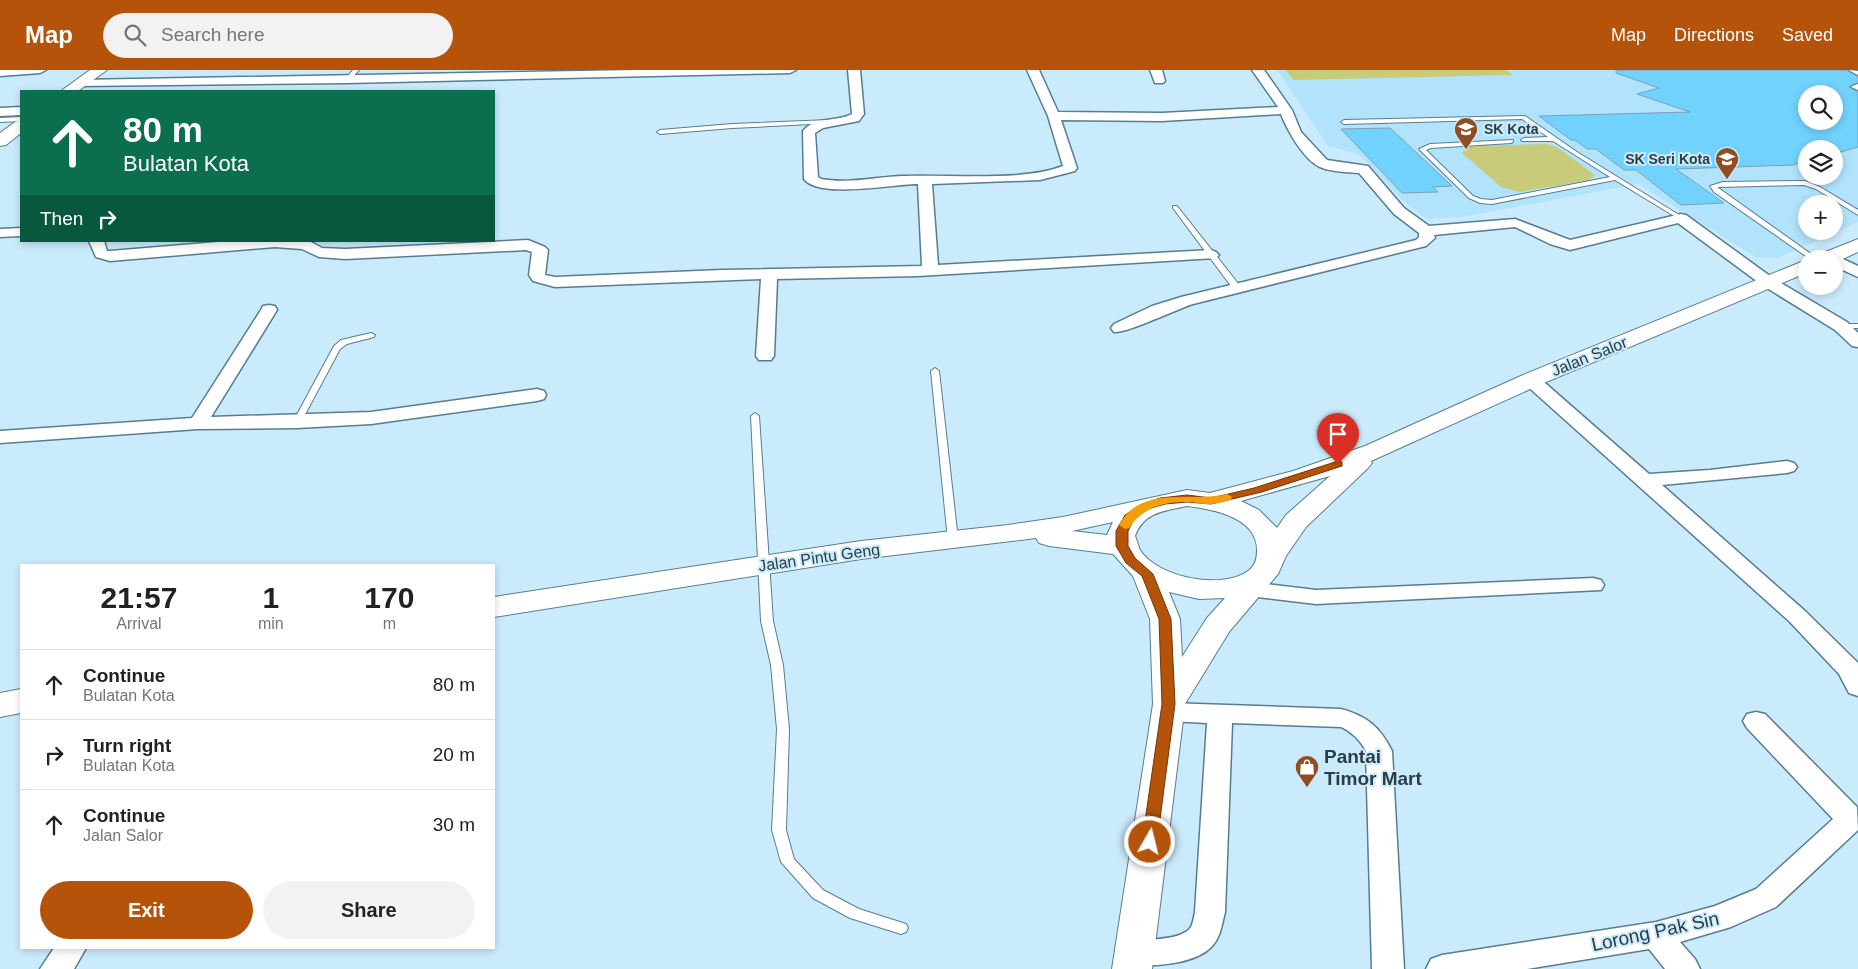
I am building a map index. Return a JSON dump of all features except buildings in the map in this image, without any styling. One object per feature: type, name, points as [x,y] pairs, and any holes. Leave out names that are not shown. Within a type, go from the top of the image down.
[{"type":"main road","points":[[74,87],[100,70]]},
{"type":"main road","points":[[0,141],[20,126]]},
{"type":"main road","points":[[1843,252],[1858,245]]},
{"type":"main road","name":"Jalan Salor","points":[[1211,501],[1302,477],[1374,451],[1414,431],[1531,380],[1798,269]]},
{"type":"main road","name":"Jalan Salor","points":[[1274,552],[1296,521],[1326,491],[1374,451]]},
{"type":"main road","points":[[1168,708],[1218,625],[1270,566],[1274,552],[1271,539],[1255,521],[1231,507],[1211,501],[1187,498],[1164,500],[1144,507],[1129,517],[1122,531],[1122,546],[1131,561],[1147,574],[1168,584],[1192,590],[1217,591],[1254,584]]},
{"type":"main road","name":"Jalan Pintu Geng","points":[[495,607],[861,550],[1008,534],[1063,525],[1144,507]]},
{"type":"main road","points":[[1008,534],[1064,538],[1122,546]]},
{"type":"main road","points":[[1133,961],[1168,708],[1165,619],[1147,574]]},
{"type":"main road","points":[[0,704],[20,700]]},
{"type":"street","points":[[0,73],[40,70]]},
{"type":"street","points":[[74,87],[347,80],[483,74],[790,70]]},
{"type":"street","points":[[854,70],[858,114],[852,119],[819,125],[809,131],[813,181],[831,185],[1042,176],[1065,172],[1070,168],[1054,116],[1033,70]]},
{"type":"street","points":[[1258,70],[1286,110],[1296,133],[1322,162],[1330,166],[1363,169],[1398,210],[1426,231],[1515,223],[1526,225],[1555,242],[1570,245],[1681,218],[1768,282],[1841,326],[1858,342]]},
{"type":"street","points":[[1054,116],[1162,117],[1286,110]]},
{"type":"street","points":[[0,112],[20,111]]},
{"type":"street","points":[[925,180],[930,270]]},
{"type":"street","points":[[1120,328],[1158,310],[1188,300],[1421,243],[1427,238],[1426,231]]},
{"type":"street","points":[[0,233],[20,232]]},
{"type":"street","points":[[96,242],[101,254],[110,256],[264,242],[310,243],[319,252],[345,254],[528,244],[540,250],[537,275],[539,278],[555,282],[930,270],[1211,255]]},
{"type":"street","points":[[1843,266],[1858,272]]},
{"type":"street","points":[[765,356],[769,274]]},
{"type":"street","points":[[198,422],[269,310]]},
{"type":"street","points":[[1531,380],[1797,616],[1849,668],[1858,687]]},
{"type":"street","points":[[0,436],[198,422],[297,422],[380,417],[537,395]]},
{"type":"street","points":[[1644,480],[1710,476],[1787,467]]},
{"type":"street","points":[[1254,584],[1316,597],[1593,585]]},
{"type":"street","points":[[1168,708],[1220,714],[1341,718],[1353,721],[1375,742],[1378,751],[1388,969]]},
{"type":"street","points":[[1133,961],[1191,944],[1204,934],[1210,912],[1220,714]]},
{"type":"street","name":"Lorong Pak Sin","points":[[1442,969],[1656,935],[1720,918],[1766,898],[1848,822],[1847,816],[1756,720]]},
{"type":"street","points":[[1656,935],[1684,969]]},
{"type":"street","points":[[56,969],[70,949]]},
{"type":"lane","points":[[347,80],[356,70]]},
{"type":"lane","points":[[1852,70],[1858,73]]},
{"type":"lane","points":[[1344,122],[1523,117],[1554,139],[1681,218]]},
{"type":"lane","points":[[0,120],[20,119]]},
{"type":"lane","points":[[660,132],[741,125],[836,122]]},
{"type":"lane","points":[[1524,140],[1554,139]]},
{"type":"lane","points":[[1511,140],[1426,147],[1422,149],[1471,197],[1480,201],[1492,202],[1616,178]]},
{"type":"lane","points":[[1811,250],[1716,191],[1713,186],[1723,184],[1805,183],[1818,188],[1858,213]]},
{"type":"lane","points":[[1174,207],[1237,288]]},
{"type":"lane","points":[[1841,326],[1858,326]]},
{"type":"lane","points":[[297,422],[337,348],[344,342],[370,335]]},
{"type":"lane","points":[[935,371],[953,540]]},
{"type":"lane","points":[[755,416],[767,621],[777,665],[783,729],[779,830],[788,862],[818,894],[854,914],[901,928]]},
{"type":"shaded area","points":[[1277,70],[1858,70],[1858,222],[1843,229],[1843,195],[1798,195],[1798,240],[1818,240],[1778,258],[1756,257],[1638,184],[1462,217],[1427,219],[1402,200],[1360,155],[1328,146]]},
{"type":"green space","points":[[1286,70],[1506,70],[1513,75],[1293,80]]},
{"type":"green space","points":[[1547,144],[1557,147],[1595,175],[1589,180],[1520,192],[1501,187],[1462,153],[1468,146]]},
{"type":"slow traffic","points":[[1125,525],[1129,517],[1144,507],[1164,500],[1187,498],[1211,501],[1227,497]]},
{"type":"place","name":"SK Kota","points":[[1466,150]]},
{"type":"place","name":"SK Seri Kota","points":[[1727,180]]},
{"type":"place","name":"Pantai Timor Mart","points":[[1307,788]]},
{"type":"route","points":[[1150,842],[1169,704],[1165,619],[1147,574],[1131,561],[1122,546],[1122,531],[1129,517],[1144,507],[1164,500],[1187,498],[1211,501],[1258,490],[1338,464]]}]
